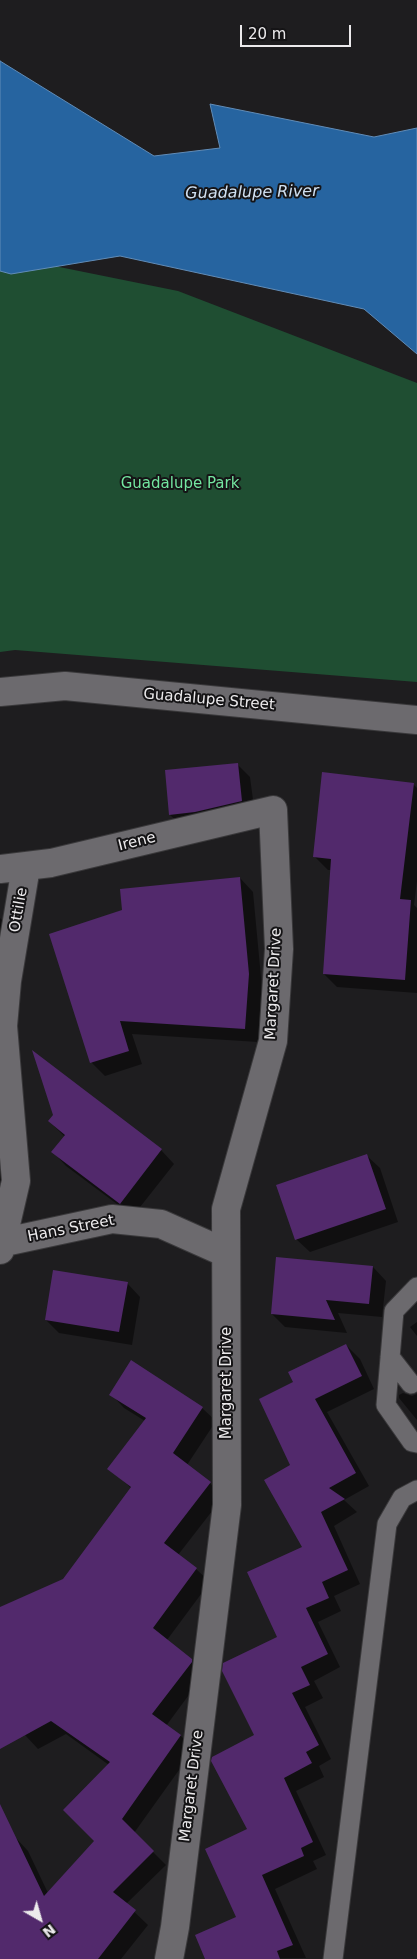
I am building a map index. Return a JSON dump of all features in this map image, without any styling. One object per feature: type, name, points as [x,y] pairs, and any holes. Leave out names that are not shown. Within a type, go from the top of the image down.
[{"type":"street","name":"Guadalupe Street","points":[[0,692],[65,686],[417,720]]},
{"type":"street","name":"Irene","points":[[13,868],[51,863],[273,810]]},
{"type":"street","name":"Margaret Drive","points":[[169,1959],[175,1927],[227,1505],[226,1208],[273,1041],[279,949],[273,810]]},
{"type":"street","name":"Ottilie","points":[[1,1245],[16,1181],[3,1026],[13,868]]},
{"type":"street","name":"Hans Street","points":[[1,1245],[112,1219],[161,1224],[226,1253]]},
{"type":"lane","points":[[417,1287],[394,1311],[386,1405],[412,1442],[417,1443]]},
{"type":"lane","points":[[390,1357],[411,1384]]},
{"type":"lane","points":[[333,1959],[387,1524],[402,1498],[417,1490]]},
{"type":"green space","name":"Guadalupe Park","points":[[0,255],[178,291],[417,383],[417,682],[15,650],[0,652]]},
{"type":"water","name":"Guadalupe River","points":[[0,61],[154,156],[220,148],[210,104],[374,137],[417,128],[417,354],[364,309],[120,256],[11,274],[0,271]]},
{"type":"building","points":[[238,763],[242,801],[195,812],[169,815],[165,770]]},
{"type":"building","points":[[322,772],[414,783],[400,899],[411,900],[405,980],[323,974],[331,859],[313,857]]},
{"type":"building","points":[[240,877],[249,974],[245,1029],[120,1021],[129,1051],[90,1063],[49,934],[122,910],[120,889]]},
{"type":"building","points":[[32,1050],[162,1149],[120,1204],[51,1152],[65,1135],[48,1121],[53,1115]]},
{"type":"building","points":[[367,1154],[386,1209],[295,1240],[276,1185]]},
{"type":"building","points":[[276,1257],[373,1266],[369,1304],[326,1300],[335,1320],[271,1314]]},
{"type":"building","points":[[53,1270],[128,1282],[119,1332],[45,1320]]},
{"type":"building","points":[[346,1344],[362,1376],[315,1399],[356,1473],[329,1488],[345,1499],[321,1512],[348,1570],[322,1582],[329,1598],[306,1608],[328,1654],[301,1667],[310,1685],[292,1693],[319,1745],[306,1752],[312,1763],[284,1778],[313,1842],[301,1848],[304,1856],[262,1875],[293,1945],[277,1951],[280,1959],[205,1959],[195,1935],[236,1917],[205,1849],[247,1829],[211,1761],[212,1757],[254,1735],[222,1671],[223,1663],[277,1637],[247,1572],[302,1547],[264,1480],[290,1465],[259,1399],[293,1382],[288,1372]]},
{"type":"building","points":[[131,1360],[203,1407],[173,1453],[211,1482],[164,1543],[197,1568],[153,1628],[192,1659],[192,1662],[152,1714],[181,1735],[122,1819],[154,1851],[113,1892],[136,1910],[98,1959],[0,1959],[0,1804],[44,1896],[94,1841],[63,1810],[110,1762],[51,1721],[0,1749],[0,1607],[63,1579],[131,1487],[107,1469],[146,1418],[109,1395]]}]
